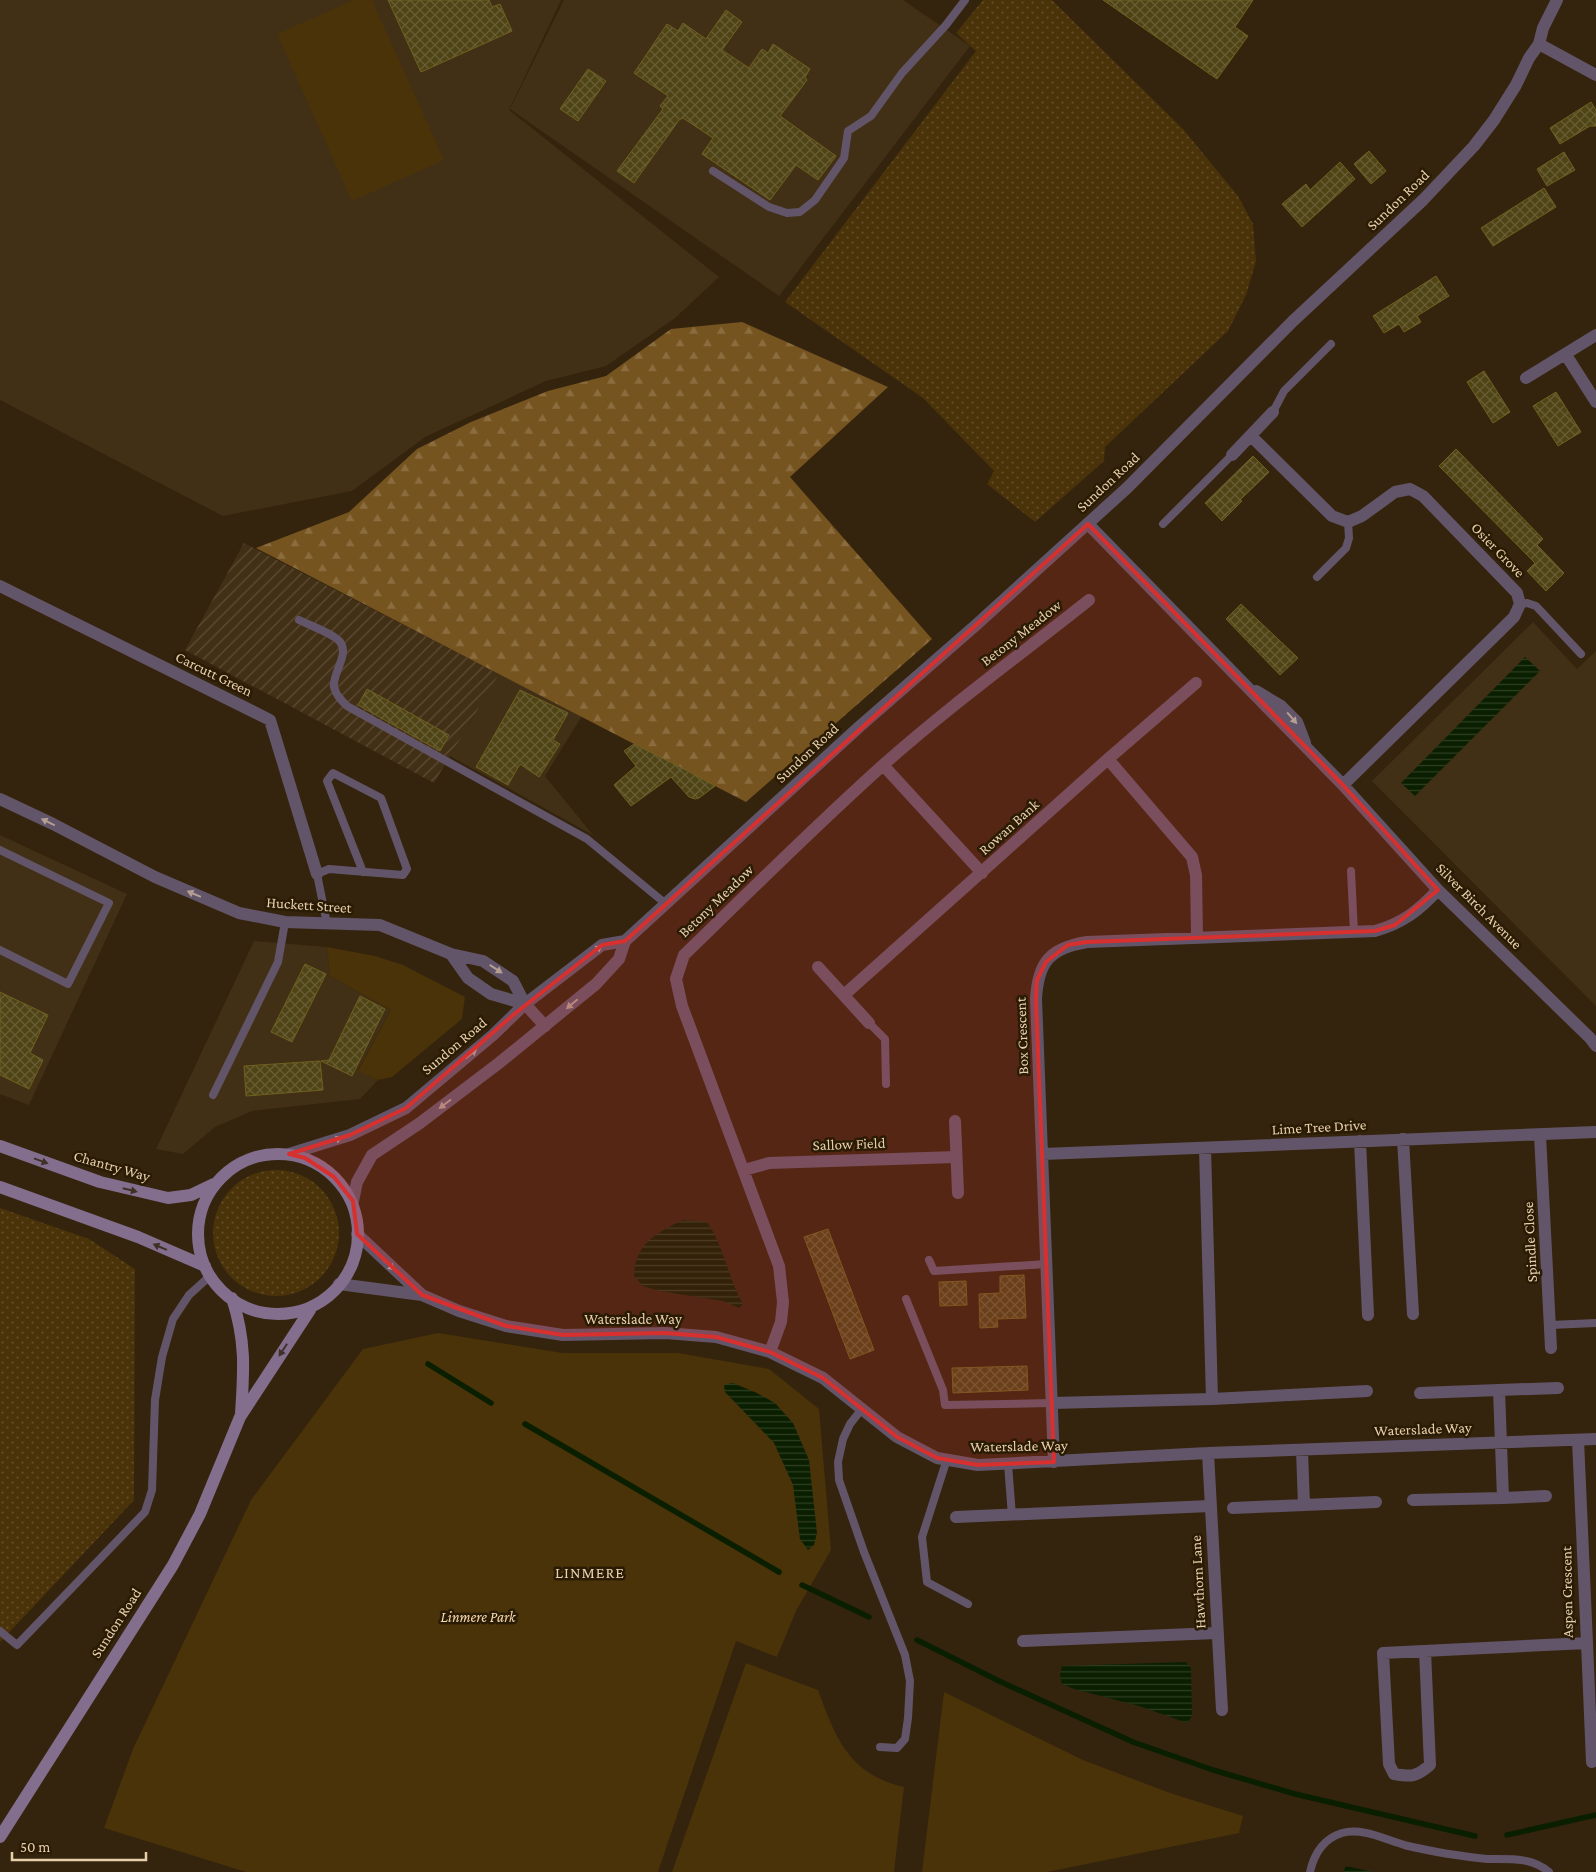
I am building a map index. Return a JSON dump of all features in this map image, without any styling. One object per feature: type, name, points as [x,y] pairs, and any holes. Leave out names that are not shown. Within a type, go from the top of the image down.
[{"type":"main road","name":"Chantry Way","points":[[0,1146],[100,1182],[168,1198],[191,1195],[216,1183]]},
{"type":"main road","points":[[268,1154],[289,1154],[305,1158],[321,1166],[334,1177],[353,1201],[357,1218],[357,1234],[354,1255],[348,1271],[326,1299],[310,1310],[287,1315],[266,1314],[248,1309],[220,1288],[208,1271],[199,1252],[198,1223],[204,1202],[216,1183],[230,1169],[248,1159],[268,1154]]},
{"type":"main road","points":[[0,1187],[138,1237],[208,1271]]},
{"type":"main road","name":"Sundon Road","points":[[232,1298],[240,1322],[244,1348],[240,1416]]},
{"type":"main road","name":"Sundon Road","points":[[0,1837],[173,1564],[200,1514],[240,1416],[310,1310]]},
{"type":"street","name":"Sundon Road","points":[[353,1201],[357,1182],[372,1155],[420,1123],[499,1063],[604,976],[619,959],[625,941],[859,727],[1128,488],[1293,321],[1394,228],[1452,169],[1494,120],[1539,44],[1543,28],[1557,0]]},
{"type":"street","points":[[1539,44],[1596,74]]},
{"type":"street","points":[[1526,378],[1596,335]]},
{"type":"street","points":[[1566,355],[1596,402]]},
{"type":"street","points":[[1232,455],[1273,412]]},
{"type":"street","points":[[1250,436],[1332,516],[1348,522]]},
{"type":"street","name":"Osier Grove","points":[[1348,522],[1362,516],[1395,492],[1410,489],[1423,496],[1517,593],[1520,604]]},
{"type":"street","name":"Silver Birch Avenue","points":[[1088,524],[1239,680],[1281,706],[1297,722],[1308,750],[1344,785],[1438,890],[1596,1046]]},
{"type":"street","name":"Carcutt Green","points":[[0,586],[270,720],[317,874]]},
{"type":"street","name":"Betony Meadow","points":[[770,1352],[780,1322],[783,1302],[779,1266],[682,1006],[676,979],[684,954],[810,832],[883,765],[985,681],[1089,600]]},
{"type":"street","points":[[1344,785],[1514,617],[1520,604]]},
{"type":"street","name":"Rowan Bank","points":[[844,995],[1196,683]]},
{"type":"street","points":[[1108,759],[1192,857],[1196,875],[1197,937]]},
{"type":"street","points":[[883,765],[982,874]]},
{"type":"street","name":"Huckett Street","points":[[0,799],[155,877],[239,913],[285,922],[380,925],[451,954],[483,961],[513,980],[525,1004],[546,1026]]},
{"type":"street","name":"Box Crescent","points":[[1054,1462],[1036,999],[1037,980],[1046,962],[1054,953],[1068,945],[1087,942],[1374,932],[1395,925],[1422,906],[1438,890]]},
{"type":"street","name":"Sundon Road","points":[[289,1154],[350,1135],[406,1108],[494,1036],[525,1004],[602,945],[625,941]]},
{"type":"street","points":[[451,954],[468,978],[491,994],[525,1004]]},
{"type":"street","points":[[818,967],[869,1023]]},
{"type":"street","points":[[955,1121],[958,1193]]},
{"type":"street","name":"Lime Tree Drive","points":[[1043,1154],[1596,1132]]},
{"type":"street","name":"Spindle Close","points":[[1540,1135],[1551,1348]]},
{"type":"street","points":[[1403,1139],[1413,1314]]},
{"type":"street","points":[[1360,1141],[1368,1315]]},
{"type":"street","points":[[1205,1148],[1212,1399]]},
{"type":"street","name":"Sallow Field","points":[[744,1170],[769,1163],[956,1157]]},
{"type":"street","name":"Waterslade Way","points":[[357,1234],[422,1295]]},
{"type":"street","name":"Waterslade Way","points":[[338,1284],[422,1295],[459,1311],[506,1326],[563,1335],[665,1333],[716,1337],[770,1352],[823,1378],[897,1437],[937,1458],[978,1466],[1208,1453],[1596,1439]]},
{"type":"street","points":[[1420,1393],[1558,1388]]},
{"type":"street","points":[[1499,1390],[1502,1498]]},
{"type":"street","points":[[1052,1403],[1212,1399],[1367,1391]]},
{"type":"street","name":"Aspen Crescent","points":[[1425,1651],[1430,1765],[1419,1775],[1394,1774],[1388,1764],[1383,1653],[1587,1643],[1578,1440]]},
{"type":"street","points":[[1302,1450],[1304,1505]]},
{"type":"street","name":"Hawthorn Lane","points":[[1208,1453],[1216,1633],[1222,1710]]},
{"type":"street","points":[[1413,1500],[1546,1496]]},
{"type":"street","points":[[1233,1508],[1376,1502]]},
{"type":"street","points":[[956,1517],[1210,1506]]},
{"type":"street","points":[[1023,1641],[1216,1633]]},
{"type":"street","points":[[1587,1643],[1592,1762]]},
{"type":"lane","points":[[713,171],[769,207],[787,213],[800,212],[815,200],[844,158],[848,131],[872,116],[902,73],[946,25],[964,0]]},
{"type":"lane","points":[[1273,412],[1284,392],[1331,344]]},
{"type":"lane","points":[[1163,524],[1232,455]]},
{"type":"lane","points":[[1317,577],[1346,548],[1349,538],[1348,522]]},
{"type":"lane","points":[[1520,604],[1527,603],[1536,606],[1581,654]]},
{"type":"lane","points":[[299,620],[339,640],[343,650],[334,683],[338,697],[347,706],[587,839],[666,904]]},
{"type":"lane","points":[[327,924],[317,874],[329,869],[363,872],[403,875],[407,869],[381,798],[333,773],[326,781],[363,872]]},
{"type":"lane","points":[[0,850],[109,903],[68,984],[0,950]]},
{"type":"lane","points":[[1351,871],[1354,932]]},
{"type":"lane","points":[[213,1095],[278,962],[285,922]]},
{"type":"lane","points":[[869,1023],[884,1039],[886,1084]]},
{"type":"lane","points":[[929,1260],[934,1271],[1047,1264]]},
{"type":"lane","points":[[0,1631],[17,1644],[145,1512],[152,1490],[156,1400],[165,1347],[173,1319],[208,1271]]},
{"type":"lane","points":[[906,1298],[943,1390],[946,1405],[1052,1403]]},
{"type":"lane","points":[[1550,1325],[1596,1322]]},
{"type":"lane","points":[[861,1410],[850,1424],[843,1439],[838,1462],[840,1480],[864,1552],[905,1655],[910,1681],[905,1739],[897,1748],[880,1747]]},
{"type":"lane","points":[[947,1459],[922,1538],[927,1582],[968,1604]]},
{"type":"lane","points":[[1008,1464],[1012,1516]]},
{"type":"lane","points":[[1310,1872],[1314,1856],[1326,1841],[1342,1833],[1361,1833],[1381,1837],[1407,1846],[1463,1856],[1526,1860],[1541,1865],[1549,1872]]},
{"type":"highlighted area","points":[[1088,524],[1343,785],[1438,890],[1395,925],[1375,931],[1087,942],[1068,945],[1046,962],[1037,980],[1036,999],[1054,1462],[978,1465],[937,1458],[897,1437],[823,1378],[770,1352],[716,1337],[665,1333],[563,1335],[506,1326],[422,1295],[357,1234],[353,1201],[334,1177],[305,1158],[289,1154],[350,1135],[406,1108],[513,1015],[602,945],[625,941]]},
{"type":"shaded area","points":[[0,0],[561,0],[509,110],[719,277],[675,318],[606,366],[546,381],[425,437],[352,491],[223,516],[0,400]]},
{"type":"shaded area","points":[[564,0],[903,0],[970,46],[779,296],[510,109]]},
{"type":"shaded area","points":[[244,543],[499,674],[434,783],[185,650]]},
{"type":"shaded area","points":[[1533,622],[1577,669],[1596,651],[1596,1006],[1372,781]]},
{"type":"shaded area","points":[[1525,657],[1540,671],[1415,796],[1401,783]]},
{"type":"shaded area","points":[[499,674],[582,716],[545,776],[593,835],[450,756]]},
{"type":"shaded area","points":[[0,835],[127,894],[29,1105],[0,1094]]},
{"type":"shaded area","points":[[254,941],[327,947],[330,976],[391,1010],[358,1070],[378,1080],[360,1099],[252,1111],[215,1127],[183,1154],[156,1149]]},
{"type":"shaded area","points":[[683,1220],[707,1222],[713,1231],[733,1284],[743,1304],[739,1308],[723,1301],[660,1291],[643,1286],[634,1276],[638,1256],[649,1241]]},
{"type":"shaded area","points":[[733,1383],[775,1403],[793,1423],[809,1460],[817,1533],[814,1545],[808,1550],[800,1539],[793,1485],[774,1443],[725,1392],[724,1385]]},
{"type":"shaded area","points":[[1186,1662],[1191,1668],[1192,1716],[1187,1723],[1139,1706],[1074,1689],[1062,1684],[1060,1674],[1062,1666]]},
{"type":"shaded area","points":[[1346,1866],[1373,1872],[1343,1872]]},
{"type":"green space","points":[[354,0],[372,0],[444,160],[352,201],[277,34]]},
{"type":"green space","points":[[983,0],[1052,0],[1183,129],[1238,196],[1253,224],[1256,261],[1246,295],[1228,331],[1105,447],[1104,461],[1035,522],[987,484],[994,471],[923,398],[785,302],[976,51],[956,33]]},
{"type":"green space","points":[[742,322],[888,387],[790,477],[932,639],[746,802],[256,548],[349,512],[417,449],[471,422],[548,391],[606,376],[671,329]]},
{"type":"green space","points":[[327,947],[375,956],[403,965],[465,997],[462,1019],[392,1077],[378,1080],[358,1071],[391,1010],[330,976]]},
{"type":"green space","points":[[276,1170],[300,1174],[321,1188],[335,1209],[339,1233],[335,1257],[321,1278],[300,1292],[276,1296],[252,1292],[231,1278],[217,1257],[213,1233],[217,1209],[231,1188],[252,1174]]},
{"type":"green space","points":[[0,1208],[89,1239],[135,1269],[134,1500],[0,1642]]},
{"type":"green space","name":"Linmere Park","points":[[438,1333],[563,1353],[678,1353],[769,1369],[819,1409],[831,1550],[796,1611],[777,1657],[736,1641],[658,1872],[246,1872],[104,1828],[133,1749],[251,1500],[363,1349]]},
{"type":"green space","points":[[746,1663],[818,1690],[831,1724],[847,1752],[857,1764],[885,1781],[904,1787],[894,1872],[672,1872]]},
{"type":"green space","points":[[944,1692],[1083,1760],[1170,1793],[1243,1816],[1239,1833],[1047,1872],[922,1872]]},
{"type":"building","points":[[388,0],[489,0],[492,7],[500,4],[512,31],[421,72]]},
{"type":"building","points":[[1103,0],[1253,0],[1235,27],[1248,36],[1217,79]]},
{"type":"building","points":[[726,10],[742,22],[722,50],[749,68],[762,49],[768,53],[773,44],[810,69],[805,77],[807,80],[780,116],[836,156],[818,180],[796,165],[770,200],[702,154],[713,138],[683,118],[679,120],[634,183],[617,171],[663,109],[660,106],[668,96],[634,73],[667,24],[678,31],[683,23],[706,39]]},
{"type":"building","points":[[588,69],[606,81],[578,121],[560,109]]},
{"type":"building","points":[[1591,102],[1596,110],[1596,126],[1590,126],[1560,144],[1550,128]]},
{"type":"building","points":[[1369,151],[1386,171],[1371,184],[1354,164]]},
{"type":"building","points":[[1564,152],[1575,170],[1547,186],[1537,169]]},
{"type":"building","points":[[1340,162],[1355,179],[1302,227],[1282,204],[1306,184],[1310,190]]},
{"type":"building","points":[[1544,188],[1556,207],[1493,246],[1481,228]]},
{"type":"building","points":[[1436,276],[1449,296],[1417,316],[1421,322],[1404,332],[1399,324],[1384,333],[1373,316]]},
{"type":"building","points":[[1484,371],[1510,412],[1493,423],[1467,382]]},
{"type":"building","points":[[1556,392],[1581,432],[1558,446],[1533,406]]},
{"type":"building","points":[[1456,449],[1543,539],[1537,545],[1564,573],[1546,591],[1527,571],[1535,563],[1439,466]]},
{"type":"building","points":[[1253,456],[1269,472],[1240,500],[1242,501],[1222,521],[1205,503]]},
{"type":"building","points":[[1241,604],[1298,658],[1280,675],[1226,619]]},
{"type":"building","points":[[367,689],[449,735],[440,751],[358,705]]},
{"type":"building","points":[[520,690],[568,713],[553,740],[560,744],[539,777],[520,764],[508,785],[476,767]]},
{"type":"building","points":[[634,744],[715,786],[695,799],[689,797],[671,777],[631,806],[614,785],[636,766],[624,751]]},
{"type":"building","points":[[305,964],[326,974],[292,1042],[271,1032]]},
{"type":"building","points":[[0,992],[48,1015],[30,1053],[43,1060],[29,1089],[0,1075]]},
{"type":"building","points":[[360,996],[385,1009],[352,1076],[321,1061],[329,1060]]},
{"type":"building","points":[[320,1061],[323,1090],[246,1096],[244,1066]]},
{"type":"building","points":[[828,1229],[874,1350],[850,1359],[804,1237]]},
{"type":"building","points":[[1024,1275],[1026,1318],[997,1319],[998,1327],[980,1328],[979,1294],[1000,1293],[1000,1276]]},
{"type":"building","points":[[966,1281],[967,1305],[940,1306],[939,1282]]},
{"type":"building","points":[[1027,1366],[1028,1390],[953,1393],[952,1368]]},
{"type":"waterway","points":[[428,1364],[491,1403]]},
{"type":"waterway","points":[[525,1424],[779,1572]]},
{"type":"waterway","points":[[802,1585],[869,1617]]},
{"type":"waterway","points":[[917,1640],[999,1681],[1133,1742],[1213,1770],[1295,1794],[1475,1836]]},
{"type":"waterway","points":[[1507,1835],[1596,1815]]},
{"type":"district","name":"LINMERE","points":[[590,1572]]}]
